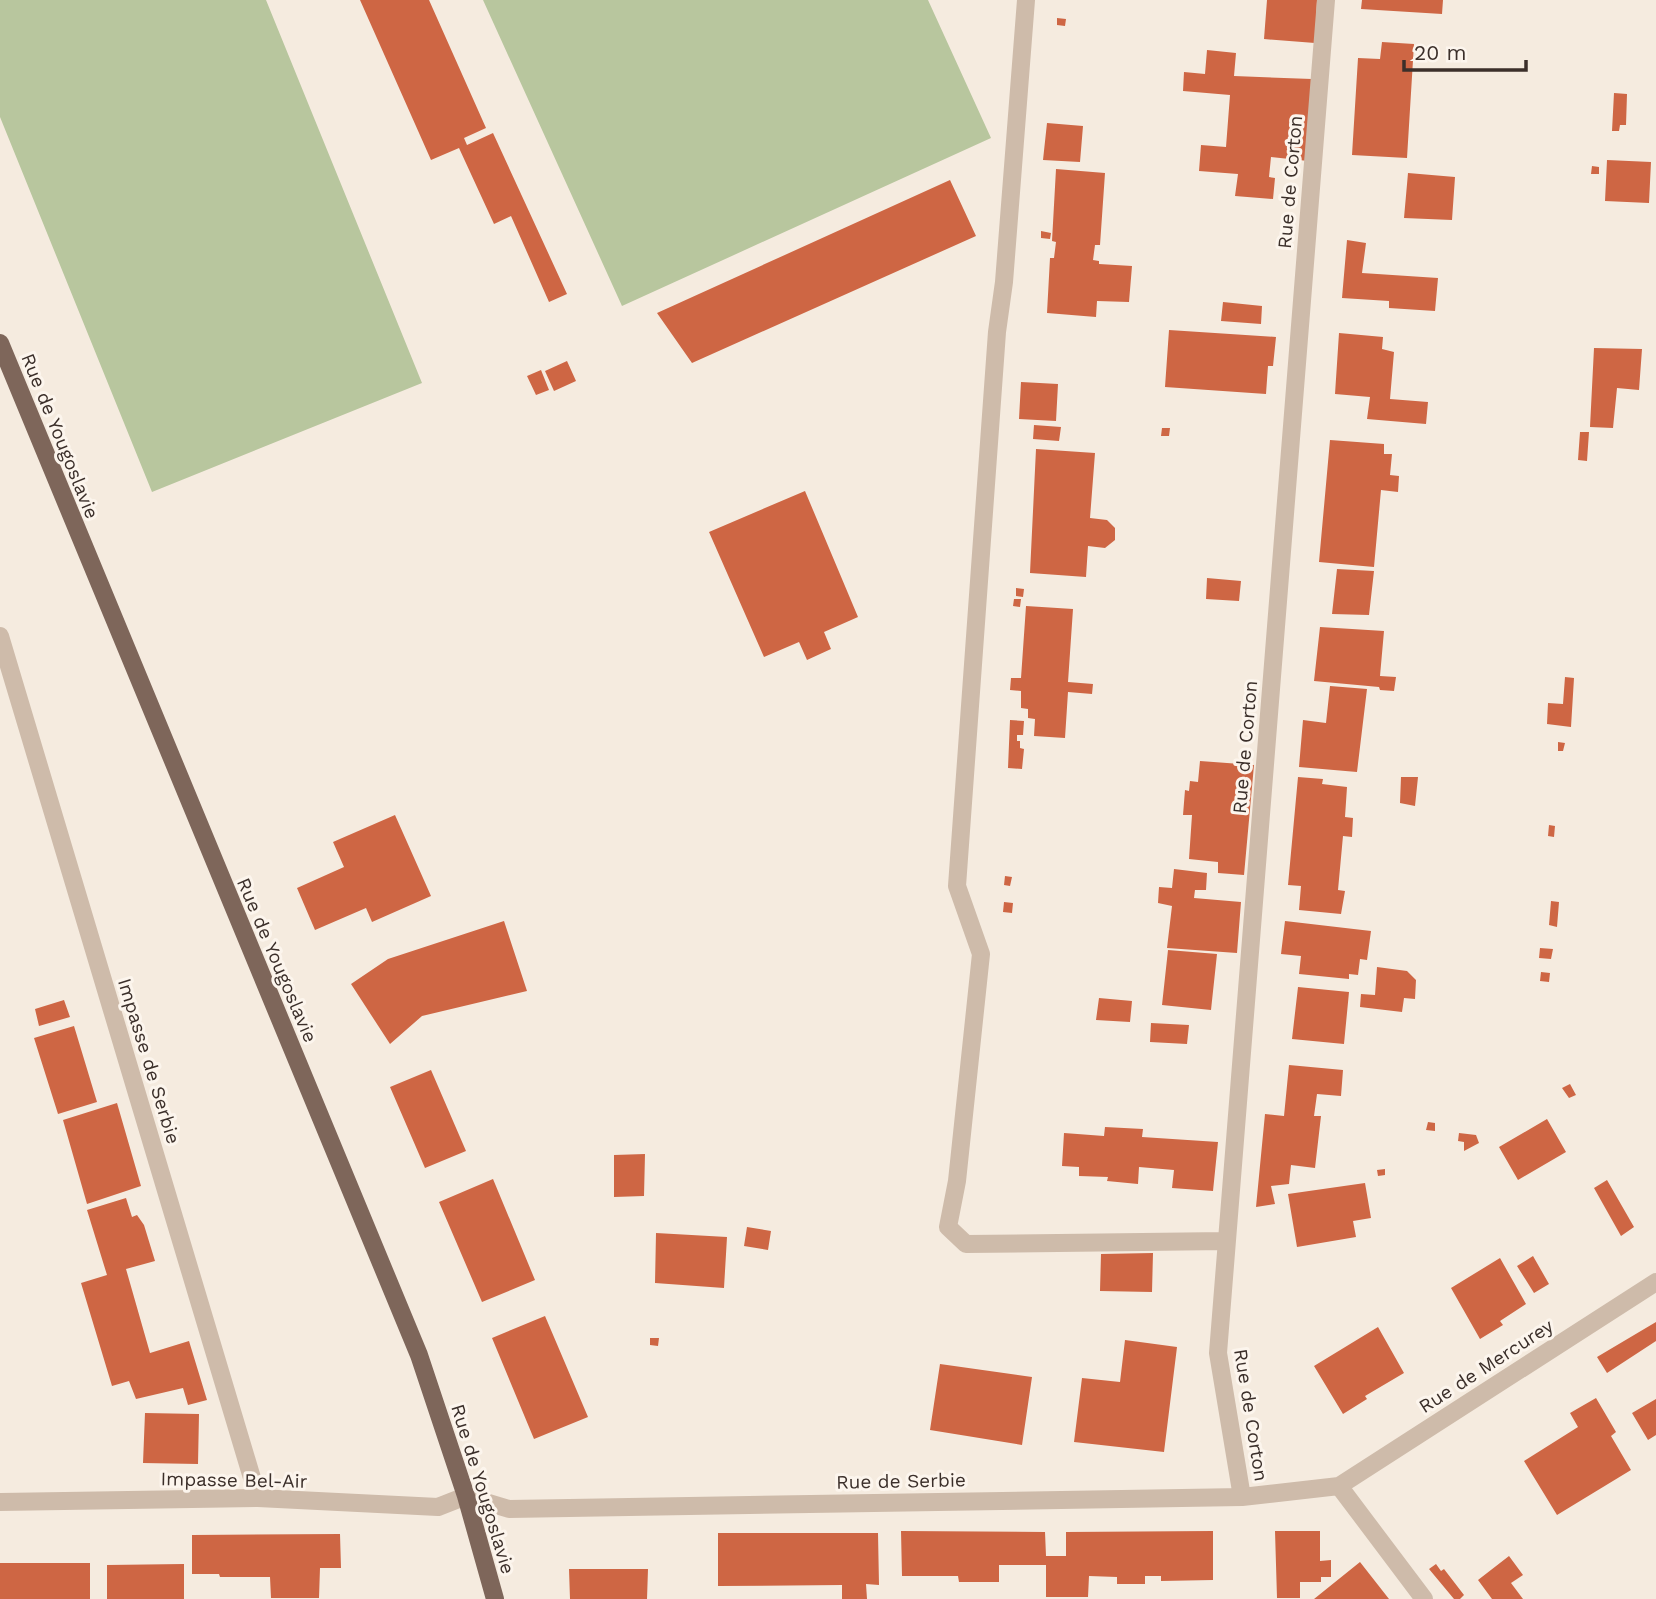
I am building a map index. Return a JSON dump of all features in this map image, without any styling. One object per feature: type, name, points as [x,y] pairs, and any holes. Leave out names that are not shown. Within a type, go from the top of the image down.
[{"type":"main road","name":"Rue de Yougoslavie","points":[[0,343],[419,1355],[466,1496],[495,1599]]},
{"type":"street","points":[[1026,0],[1004,282],[996,332],[957,886],[981,954],[957,1181],[948,1227],[966,1244],[1226,1241]]},
{"type":"street","name":"Rue de Corton","points":[[1242,1497],[1218,1353],[1326,0]]},
{"type":"street","name":"Impasse de Serbie","points":[[0,636],[258,1498]]},
{"type":"street","name":"Rue de Mercurey","points":[[1339,1486],[1656,1282]]},
{"type":"street","points":[[1339,1486],[1424,1599]]},
{"type":"street","name":"Rue de Serbie","points":[[466,1496],[509,1509],[1242,1497],[1339,1486]]},
{"type":"street","name":"Impasse Bel-Air","points":[[0,1502],[258,1498],[438,1507],[466,1496]]},
{"type":"green space","points":[[0,0],[266,0],[422,383],[152,492],[0,117]]},
{"type":"green space","points":[[483,0],[928,0],[991,138],[622,306]]},
{"type":"building","points":[[360,0],[429,0],[486,128],[464,138],[467,145],[493,133],[567,294],[549,302],[511,216],[494,224],[459,148],[431,160]]},
{"type":"building","points":[[1267,0],[1317,0],[1315,43],[1264,39]]},
{"type":"building","points":[[1362,0],[1443,0],[1442,14],[1361,9]]},
{"type":"building","points":[[1057,18],[1066,19],[1065,26],[1057,25]]},
{"type":"building","points":[[1382,42],[1414,44],[1407,158],[1352,155],[1358,58],[1380,59]]},
{"type":"building","points":[[1207,50],[1236,53],[1234,76],[1312,79],[1308,161],[1271,157],[1269,177],[1275,178],[1273,199],[1235,196],[1238,174],[1199,171],[1201,145],[1226,147],[1230,95],[1183,91],[1184,72],[1205,74]]},
{"type":"building","points":[[1614,93],[1627,94],[1626,125],[1620,125],[1619,131],[1612,131]]},
{"type":"building","points":[[1047,123],[1083,126],[1080,162],[1043,160]]},
{"type":"building","points":[[1607,160],[1651,162],[1649,203],[1605,201]]},
{"type":"building","points":[[1592,166],[1599,167],[1599,174],[1591,174]]},
{"type":"building","points":[[1056,169],[1105,173],[1100,245],[1095,245],[1093,260],[1099,261],[1099,264],[1132,266],[1129,302],[1097,301],[1096,317],[1047,313],[1050,258],[1054,258],[1056,242],[1052,241]]},
{"type":"building","points":[[1408,173],[1455,177],[1452,220],[1404,218]]},
{"type":"building","points":[[950,180],[976,236],[692,363],[657,313]]},
{"type":"building","points":[[1041,231],[1051,233],[1050,239],[1041,238]]},
{"type":"building","points":[[1347,240],[1366,243],[1362,273],[1438,278],[1435,311],[1389,308],[1389,301],[1342,298]]},
{"type":"building","points":[[1223,302],[1262,306],[1261,324],[1221,321]]},
{"type":"building","points":[[1169,330],[1276,337],[1273,366],[1268,366],[1266,394],[1165,387]]},
{"type":"building","points":[[1339,333],[1383,337],[1382,349],[1394,352],[1390,399],[1428,402],[1426,424],[1367,419],[1370,397],[1335,394]]},
{"type":"building","points":[[1594,348],[1642,349],[1639,390],[1617,388],[1613,428],[1590,427]]},
{"type":"building","points":[[567,361],[576,381],[554,391],[545,371]]},
{"type":"building","points":[[541,370],[549,390],[536,395],[527,376]]},
{"type":"building","points":[[1021,382],[1058,384],[1056,421],[1019,419]]},
{"type":"building","points":[[1034,425],[1061,427],[1059,441],[1033,439]]},
{"type":"building","points":[[1162,428],[1170,428],[1169,436],[1161,436]]},
{"type":"building","points":[[1580,432],[1589,432],[1587,461],[1578,460]]},
{"type":"building","points":[[1330,440],[1384,444],[1384,454],[1392,454],[1390,475],[1399,476],[1398,492],[1381,490],[1374,567],[1319,562]]},
{"type":"building","points":[[1036,449],[1095,453],[1090,518],[1107,520],[1115,528],[1115,540],[1105,548],[1088,546],[1086,577],[1030,573]]},
{"type":"building","points":[[805,491],[858,617],[824,632],[831,649],[807,660],[799,642],[764,657],[709,532]]},
{"type":"building","points":[[1337,569],[1374,571],[1369,615],[1332,614]]},
{"type":"building","points":[[1207,578],[1241,581],[1239,601],[1206,599]]},
{"type":"building","points":[[1016,588],[1024,589],[1023,597],[1016,596]]},
{"type":"building","points":[[1014,599],[1021,599],[1020,607],[1013,606]]},
{"type":"building","points":[[1026,606],[1073,609],[1068,682],[1093,684],[1092,694],[1068,692],[1065,738],[1034,736],[1035,719],[1028,718],[1028,709],[1021,708],[1021,691],[1010,690],[1011,678],[1021,678]]},
{"type":"building","points":[[1320,627],[1384,631],[1380,676],[1396,677],[1394,691],[1380,690],[1379,687],[1314,681]]},
{"type":"building","points":[[1565,677],[1574,678],[1571,727],[1547,724],[1548,703],[1563,704]]},
{"type":"building","points":[[1330,686],[1367,689],[1357,772],[1299,767],[1303,720],[1326,723]]},
{"type":"building","points":[[1010,720],[1024,721],[1023,735],[1017,735],[1020,748],[1024,749],[1022,769],[1008,768]]},
{"type":"building","points":[[1558,742],[1565,743],[1563,751],[1558,751]]},
{"type":"building","points":[[1200,761],[1254,765],[1244,875],[1218,873],[1218,862],[1189,859],[1192,815],[1183,815],[1185,790],[1189,791],[1190,781],[1198,782]]},
{"type":"building","points":[[1298,777],[1323,779],[1322,784],[1347,787],[1345,817],[1353,818],[1352,837],[1343,836],[1338,890],[1345,891],[1341,914],[1299,910],[1301,886],[1288,885]]},
{"type":"building","points":[[1401,777],[1418,777],[1415,806],[1400,803]]},
{"type":"building","points":[[395,815],[431,896],[372,922],[366,908],[315,930],[297,888],[344,867],[333,842]]},
{"type":"building","points":[[1549,825],[1555,826],[1554,837],[1548,836]]},
{"type":"building","points":[[1174,869],[1207,873],[1206,890],[1195,890],[1194,898],[1241,902],[1237,953],[1167,948],[1172,906],[1158,903],[1159,887],[1172,888]]},
{"type":"building","points":[[1005,876],[1012,877],[1010,886],[1004,885]]},
{"type":"building","points":[[1551,901],[1559,902],[1557,927],[1549,925]]},
{"type":"building","points":[[1004,902],[1013,903],[1012,913],[1003,912]]},
{"type":"building","points":[[504,921],[527,991],[422,1016],[390,1044],[351,984],[388,959]]},
{"type":"building","points":[[1285,921],[1371,931],[1367,960],[1360,959],[1358,975],[1349,974],[1349,979],[1299,974],[1301,956],[1281,954]]},
{"type":"building","points":[[1540,948],[1553,949],[1551,959],[1539,958]]},
{"type":"building","points":[[1168,950],[1217,954],[1211,1010],[1162,1005]]},
{"type":"building","points":[[1377,967],[1407,971],[1416,980],[1415,999],[1404,998],[1402,1012],[1360,1007],[1361,994],[1375,995]]},
{"type":"building","points":[[1541,972],[1550,973],[1549,982],[1540,981]]},
{"type":"building","points":[[1298,987],[1349,992],[1344,1044],[1292,1039]]},
{"type":"building","points":[[1099,998],[1132,1001],[1130,1022],[1096,1020]]},
{"type":"building","points":[[64,1000],[70,1017],[39,1026],[35,1009]]},
{"type":"building","points":[[1151,1023],[1189,1025],[1187,1044],[1150,1042]]},
{"type":"building","points":[[74,1026],[97,1102],[58,1114],[34,1038]]},
{"type":"building","points":[[1289,1065],[1343,1070],[1341,1096],[1317,1094],[1314,1116],[1321,1116],[1315,1168],[1291,1165],[1289,1184],[1271,1186],[1275,1204],[1256,1207],[1265,1114],[1284,1116]]},
{"type":"building","points":[[431,1070],[466,1151],[425,1168],[390,1087]]},
{"type":"building","points":[[1570,1084],[1576,1095],[1569,1098],[1562,1088]]},
{"type":"building","points":[[117,1103],[141,1186],[87,1204],[63,1120]]},
{"type":"building","points":[[1547,1119],[1566,1152],[1518,1180],[1499,1147]]},
{"type":"building","points":[[1428,1122],[1435,1123],[1435,1131],[1426,1130]]},
{"type":"building","points":[[1105,1127],[1143,1129],[1142,1137],[1218,1142],[1213,1191],[1172,1188],[1174,1170],[1139,1167],[1138,1184],[1107,1181],[1108,1177],[1079,1176],[1079,1167],[1062,1166],[1064,1133],[1104,1136]]},
{"type":"building","points":[[1459,1133],[1476,1135],[1479,1143],[1464,1151],[1464,1142],[1458,1141]]},
{"type":"building","points":[[645,1154],[644,1196],[614,1197],[614,1155]]},
{"type":"building","points":[[1385,1169],[1385,1175],[1378,1176],[1377,1170]]},
{"type":"building","points":[[493,1179],[535,1280],[482,1302],[439,1202]]},
{"type":"building","points":[[1607,1180],[1634,1227],[1621,1236],[1594,1188]]},
{"type":"building","points":[[1365,1183],[1371,1218],[1353,1221],[1356,1237],[1297,1247],[1288,1194]]},
{"type":"building","points":[[126,1198],[132,1217],[137,1215],[144,1225],[155,1261],[126,1269],[150,1353],[189,1341],[207,1400],[188,1405],[183,1388],[136,1399],[129,1381],[112,1386],[81,1283],[107,1275],[87,1210]]},
{"type":"building","points":[[747,1227],[771,1231],[768,1250],[744,1246]]},
{"type":"building","points":[[656,1233],[727,1237],[724,1288],[655,1283]]},
{"type":"building","points":[[1153,1253],[1152,1292],[1100,1291],[1101,1254]]},
{"type":"building","points":[[1533,1256],[1549,1284],[1534,1293],[1517,1266]]},
{"type":"building","points":[[1500,1258],[1526,1304],[1500,1321],[1503,1325],[1480,1339],[1451,1288]]},
{"type":"building","points":[[545,1316],[588,1417],[534,1439],[492,1338]]},
{"type":"building","points":[[1656,1322],[1656,1341],[1607,1373],[1597,1357]]},
{"type":"building","points":[[1378,1327],[1404,1373],[1365,1396],[1367,1399],[1343,1414],[1314,1366]]},
{"type":"building","points":[[650,1338],[659,1338],[658,1346],[650,1345]]},
{"type":"building","points":[[1125,1340],[1177,1347],[1164,1452],[1074,1442],[1082,1378],[1120,1382]]},
{"type":"building","points":[[940,1364],[1032,1377],[1022,1445],[930,1430]]},
{"type":"building","points":[[1596,1398],[1616,1432],[1611,1436],[1631,1470],[1557,1515],[1524,1461],[1578,1427],[1570,1413]]},
{"type":"building","points":[[1656,1399],[1656,1435],[1648,1440],[1632,1413]]},
{"type":"building","points":[[145,1413],[199,1414],[198,1464],[143,1463]]},
{"type":"building","points":[[901,1531],[1045,1532],[1046,1556],[1066,1556],[1066,1532],[1213,1531],[1213,1580],[1161,1581],[1161,1576],[1145,1576],[1145,1584],[1117,1584],[1117,1577],[1089,1576],[1088,1597],[1046,1597],[1046,1565],[999,1565],[999,1582],[959,1582],[958,1576],[902,1576]]},
{"type":"building","points":[[1275,1531],[1320,1531],[1320,1561],[1331,1560],[1331,1577],[1321,1577],[1321,1582],[1300,1582],[1300,1598],[1277,1598]]},
{"type":"building","points":[[718,1533],[878,1533],[879,1585],[866,1584],[867,1599],[842,1599],[842,1585],[718,1586]]},
{"type":"building","points":[[340,1534],[341,1568],[320,1568],[319,1598],[271,1598],[270,1577],[192,1574],[192,1535]]},
{"type":"building","points":[[1509,1556],[1523,1575],[1511,1583],[1523,1599],[1492,1599],[1478,1580]]},
{"type":"building","points":[[1360,1562],[1389,1599],[1314,1599]]},
{"type":"building","points":[[0,1563],[90,1563],[90,1599],[0,1599]]},
{"type":"building","points":[[184,1564],[184,1599],[107,1599],[107,1565]]},
{"type":"building","points":[[1436,1564],[1441,1571],[1444,1569],[1464,1595],[1460,1599],[1454,1599],[1429,1569]]},
{"type":"building","points":[[569,1569],[648,1569],[647,1599],[570,1599]]}]
